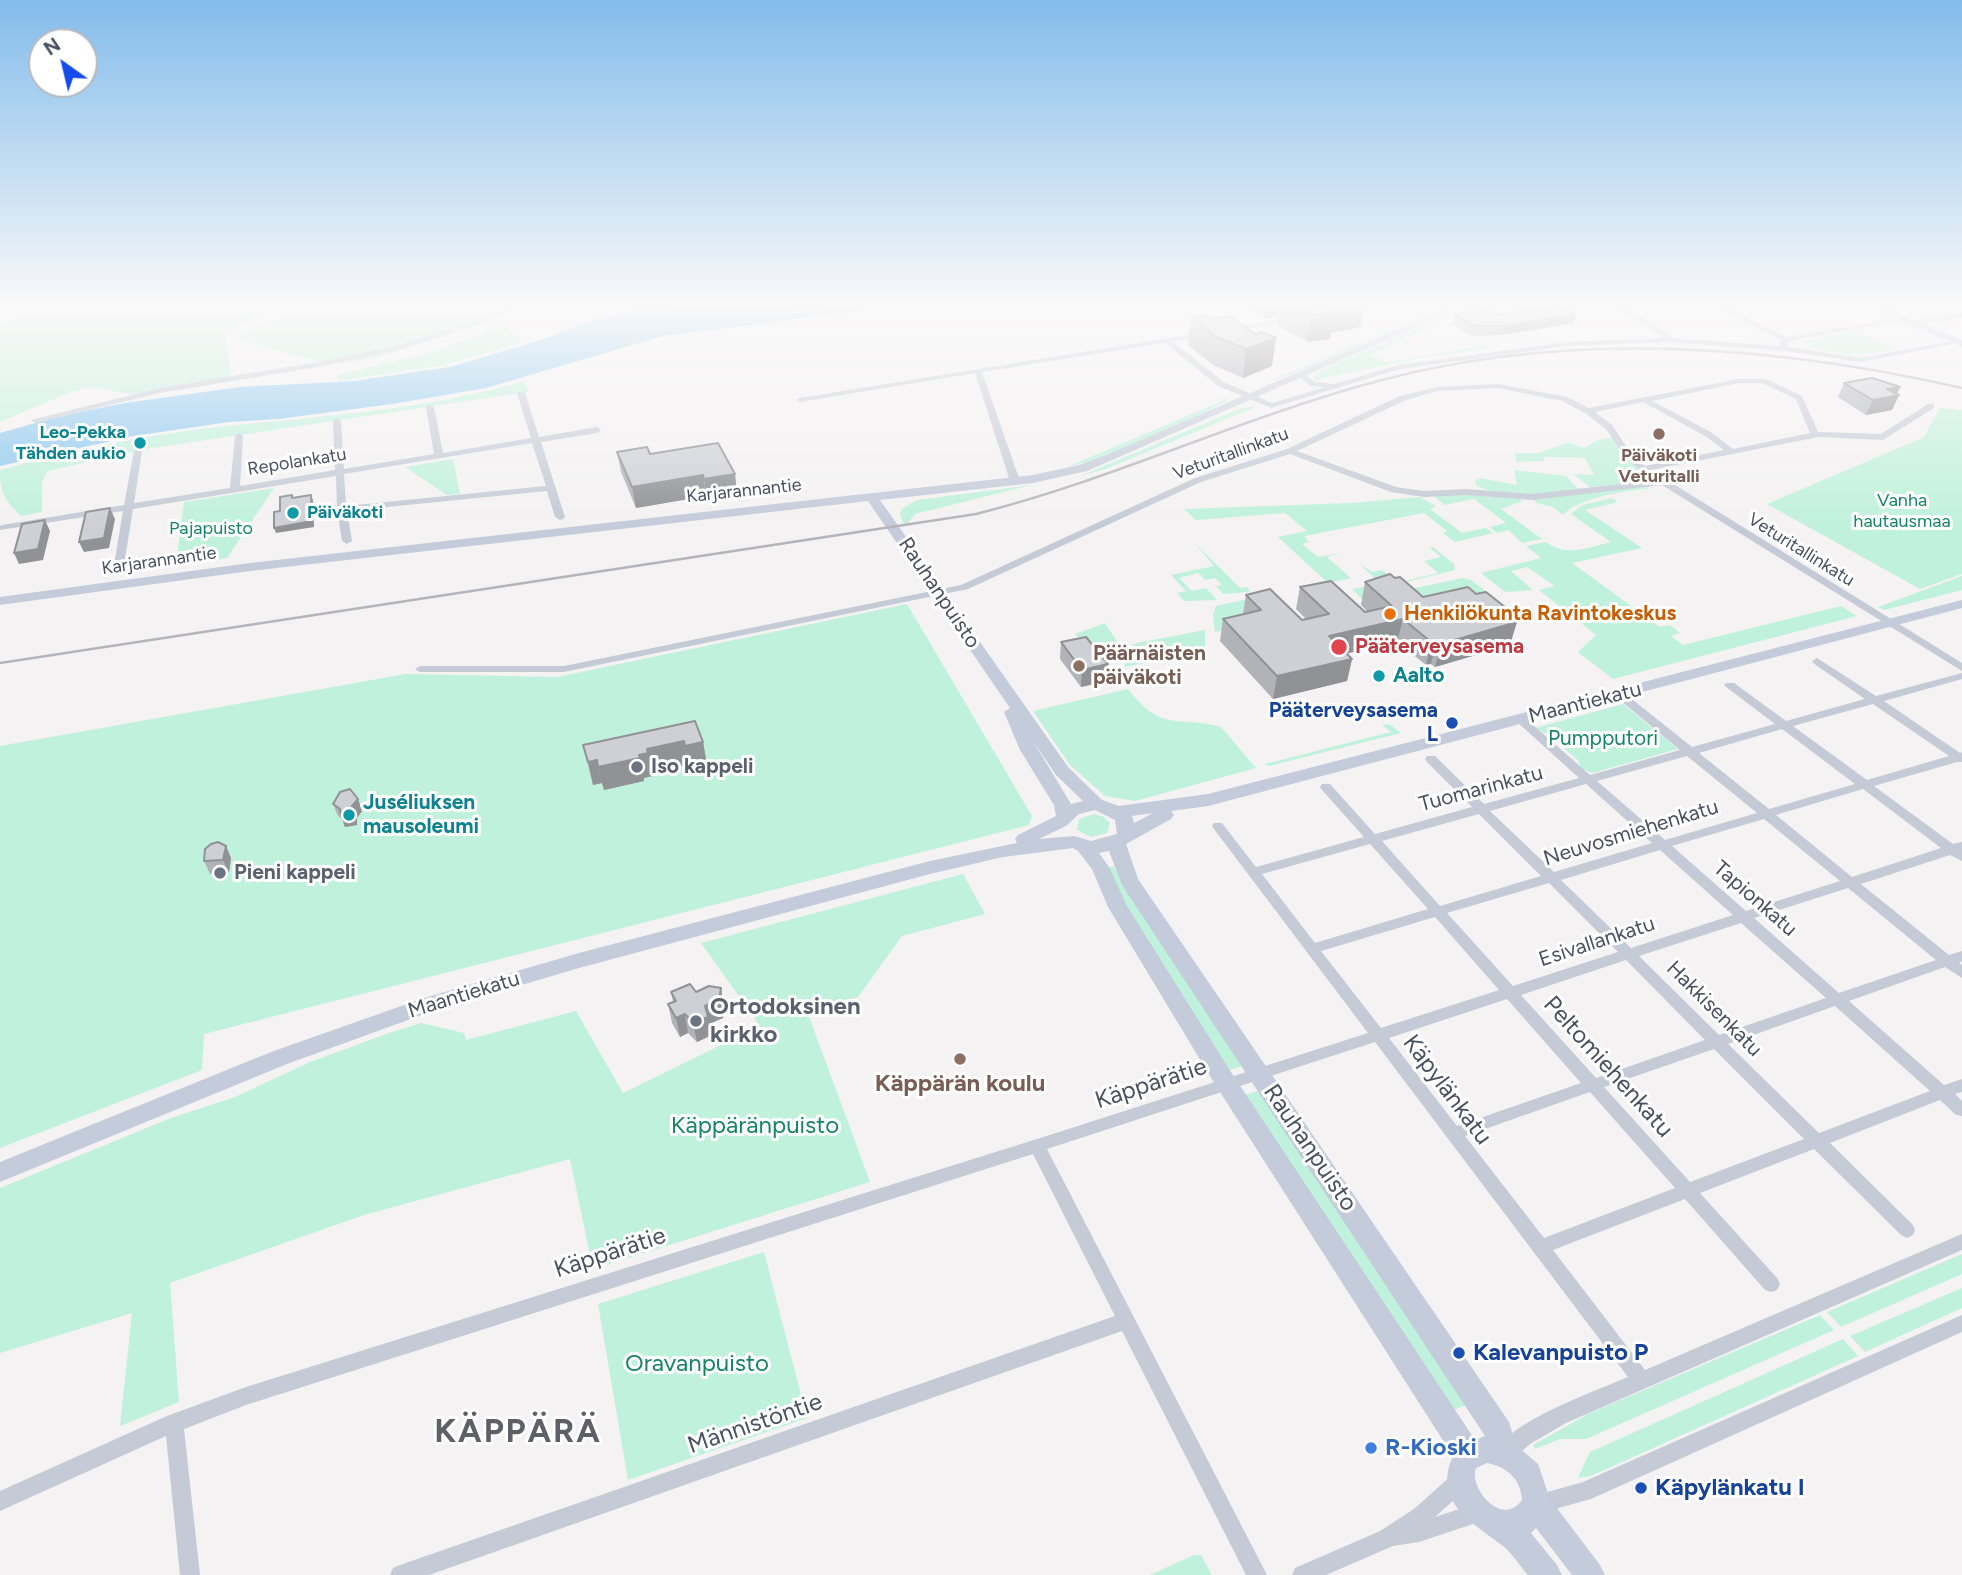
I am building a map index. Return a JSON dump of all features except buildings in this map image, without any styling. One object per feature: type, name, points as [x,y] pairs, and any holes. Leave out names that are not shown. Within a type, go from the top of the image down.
[{"type":"main road","name":"Karjarannantie","points":[[0,601],[250,567],[1015,481],[1083,468],[1292,380]]},
{"type":"main road","name":"Rauhanpuisto","points":[[873,499],[1062,771],[1096,804]]},
{"type":"main road","name":"Maantiekatu","points":[[1121,838],[1150,820],[1208,800],[1962,604]]},
{"type":"main road","name":"Rauhanpuisto","points":[[1003,689],[1021,734],[1063,805],[1062,819]]},
{"type":"main road","name":"Maantiekatu","points":[[1118,812],[1208,800]]},
{"type":"main road","points":[[1096,804],[1118,812],[1124,818],[1121,838],[1096,848],[1079,845],[1064,832],[1062,819],[1083,805],[1096,804]]},
{"type":"main road","name":"Maantiekatu","points":[[944,866],[1042,833],[1062,819]]},
{"type":"main road","name":"Rauhanpuisto","points":[[1121,838],[1129,880],[1464,1468]]},
{"type":"main road","name":"Maantiekatu","points":[[0,1172],[373,1023],[610,953],[944,866],[1048,843],[1079,845]]},
{"type":"main road","name":"Rauhanpuisto","points":[[1079,845],[1100,867],[1118,906],[1499,1432],[1505,1453]]},
{"type":"main road","points":[[1547,1575],[1515,1537],[1483,1517],[1466,1498],[1464,1468],[1486,1449],[1505,1453],[1526,1469],[1533,1480],[1536,1504],[1590,1575]]},
{"type":"main road","points":[[1483,1517],[1514,1525],[1525,1521],[1536,1504]]},
{"type":"street","points":[[35,420],[182,386],[229,380]]},
{"type":"street","points":[[800,400],[922,380]]},
{"type":"street","points":[[981,380],[1015,481]]},
{"type":"street","points":[[1214,380],[1250,398],[1272,405],[1356,380]]},
{"type":"street","points":[[1308,380],[1313,384],[1344,383]]},
{"type":"street","points":[[1588,411],[1739,381],[1763,381],[1800,398],[1815,435]]},
{"type":"street","name":"Veturitallinkatu","points":[[420,669],[564,668],[939,593],[980,580],[1198,480],[1290,451],[1390,404],[1437,389],[1498,386],[1564,399],[1588,411],[1609,426],[1629,457],[1643,469],[1962,668]]},
{"type":"street","points":[[521,393],[559,517]]},
{"type":"street","points":[[1645,400],[1708,435],[1732,452]]},
{"type":"street","points":[[1643,469],[1815,435],[1883,437],[1931,406]]},
{"type":"street","points":[[430,407],[439,456]]},
{"type":"street","points":[[337,421],[342,509],[347,541]]},
{"type":"street","name":"Repolankatu","points":[[1,529],[128,505],[597,430]]},
{"type":"street","points":[[235,488],[239,436]]},
{"type":"street","points":[[118,570],[138,451]]},
{"type":"street","points":[[1290,451],[1394,489],[1424,494],[1466,492],[1532,497],[1662,482]]},
{"type":"street","points":[[342,509],[550,488]]},
{"type":"street","points":[[1817,661],[1961,757]]},
{"type":"street","name":"Tuomarinkatu","points":[[1253,872],[1962,676]]},
{"type":"street","points":[[1730,685],[1958,851]]},
{"type":"street","points":[[1619,694],[1850,882],[1955,959],[1962,973]]},
{"type":"street","name":"Tapionkatu","points":[[1520,719],[1962,1110]]},
{"type":"street","name":"Neuvosmiehenkatu","points":[[1311,948],[1961,757]]},
{"type":"street","name":"Hakkisenkatu","points":[[1431,759],[1907,1230]]},
{"type":"street","name":"Peltomiehenkatu","points":[[1326,788],[1770,1284]]},
{"type":"street","name":"Käpylänkatu","points":[[1218,826],[1642,1380]]},
{"type":"street","name":"Esivallankatu","points":[[1244,1079],[1850,882],[1958,851]]},
{"type":"street","points":[[1453,1134],[1955,959]]},
{"type":"street","name":"Käppärätie","points":[[0,1501],[174,1423],[246,1395],[1244,1079]]},
{"type":"street","points":[[1539,1248],[1962,1086]]},
{"type":"street","points":[[1037,1146],[1257,1575]]},
{"type":"street","points":[[1505,1453],[1523,1437],[1559,1416],[1962,1242]]},
{"type":"street","name":"Männistöntie","points":[[400,1575],[1126,1321]]},
{"type":"street","points":[[1536,1504],[1584,1492],[1962,1323]]},
{"type":"street","points":[[174,1423],[190,1575]]},
{"type":"street","points":[[1302,1575],[1387,1538],[1421,1516],[1464,1468]]},
{"type":"street","points":[[1387,1538],[1483,1517]]},
{"type":"green space","points":[[0,380],[222,380],[134,395],[93,387],[73,391],[0,422]]},
{"type":"green space","points":[[524,381],[528,392],[146,449],[47,471],[42,483],[42,512],[21,516],[7,501],[2,490],[0,470],[109,444],[191,430],[411,405]]},
{"type":"green space","points":[[1227,396],[1225,402],[1149,439],[1109,455],[1069,466],[1222,401]]},
{"type":"green space","points":[[1258,406],[1106,469],[1080,476],[1241,408]]},
{"type":"green space","name":"Vanha hautausmaa","points":[[1940,408],[1962,410],[1962,574],[1920,589],[1767,504],[1924,437]]},
{"type":"green space","points":[[1614,437],[1646,478],[1640,482],[1590,487],[1573,474],[1594,475],[1585,458],[1544,457],[1544,461],[1516,462],[1515,453],[1539,453],[1568,442],[1584,448],[1598,440]]},
{"type":"green space","points":[[453,459],[460,494],[447,495],[405,467]]},
{"type":"green space","points":[[1514,470],[1566,476],[1578,489],[1513,495],[1476,485],[1475,481],[1480,478],[1517,485]]},
{"type":"green space","points":[[1032,485],[915,514],[904,524],[900,515],[902,509],[917,500]]},
{"type":"green space","name":"Pajapuisto","points":[[274,488],[227,558],[176,565],[184,502]]},
{"type":"green space","points":[[1654,488],[1592,499],[1580,503],[1563,515],[1553,507],[1536,503],[1533,498]]},
{"type":"green space","points":[[1457,494],[1523,501],[1501,509],[1542,539],[1522,543],[1509,530],[1497,533],[1490,527],[1506,523],[1474,499],[1444,505],[1434,496]]},
{"type":"green space","points":[[1420,497],[1436,506],[1430,509],[1462,533],[1486,528],[1493,533],[1455,542],[1443,533],[1447,531],[1424,513],[1304,536],[1309,542],[1302,544],[1318,557],[1340,553],[1327,557],[1351,578],[1328,583],[1278,537],[1307,531],[1285,513],[1196,520],[1184,509],[1351,503]]},
{"type":"green space","points":[[1612,498],[1618,502],[1585,510],[1642,548],[1572,563],[1660,627],[1670,625],[1680,633],[1671,636],[1683,645],[1841,606],[1857,616],[1613,679],[1578,652],[1596,635],[1539,590],[1555,586],[1527,567],[1511,571],[1533,590],[1505,592],[1481,573],[1541,558],[1526,546],[1546,542],[1561,549],[1577,550],[1611,542],[1571,514],[1582,505]]},
{"type":"green space","points":[[1194,542],[1240,588],[1248,587],[1249,592],[1223,594],[1216,586],[1222,585],[1215,578],[1205,580],[1198,573],[1179,578],[1192,591],[1206,588],[1217,600],[1184,601],[1177,593],[1186,591],[1171,575],[1214,566]]},
{"type":"green space","points":[[1433,547],[1454,564],[1455,570],[1398,583],[1438,573],[1424,561],[1441,557],[1430,548]]},
{"type":"green space","points":[[1358,563],[1372,572],[1382,570],[1396,583],[1378,581]]},
{"type":"green space","points":[[1962,576],[1962,590],[1884,610],[1878,607]]},
{"type":"green space","points":[[1463,578],[1471,580],[1488,593],[1364,601],[1352,589],[1368,586],[1406,590]]},
{"type":"green space","points":[[1253,598],[1249,625],[1215,632],[1213,615],[1216,606]]},
{"type":"green space","points":[[907,604],[1032,816],[1029,825],[204,1034],[202,1070],[0,1148],[0,746],[406,674],[557,677]]},
{"type":"green space","points":[[1105,623],[1121,648],[1116,663],[1088,647],[1075,634]]},
{"type":"green space","points":[[1205,630],[1205,652],[1124,667],[1131,646],[1137,643]]},
{"type":"green space","points":[[1128,689],[1150,712],[1160,717],[1221,727],[1256,768],[1135,801],[1105,796],[1070,765],[1033,711]]},
{"type":"green space","name":"Pumpputori","points":[[1623,704],[1678,749],[1592,773],[1580,768],[1579,761],[1549,735],[1535,728]]},
{"type":"green space","points":[[1389,724],[1401,733],[1269,766],[1265,764],[1391,732],[1382,725]]},
{"type":"green space","points":[[1094,814],[1104,817],[1110,823],[1107,833],[1091,837],[1077,830],[1079,819]]},
{"type":"green space","points":[[1114,866],[1245,1065],[1229,1070],[1129,916],[1106,868]]},
{"type":"green space","name":"Käppäränpuisto","points":[[963,874],[985,914],[902,936],[858,997],[807,1011],[870,1182],[593,1269],[570,1159],[364,1215],[170,1283],[179,1402],[120,1426],[132,1313],[0,1353],[0,1188],[171,1118],[235,1097],[310,1062],[421,1023],[464,1033],[466,1040],[576,1011],[623,1093],[760,1026],[701,943]]},
{"type":"green space","points":[[1261,1090],[1469,1404],[1451,1411],[1245,1095]]},
{"type":"green space","name":"Oravanpuisto","points":[[764,1252],[807,1418],[628,1480],[598,1304]]},
{"type":"green space","points":[[1962,1254],[1962,1274],[1841,1327],[1827,1312]]},
{"type":"green space","points":[[1962,1288],[1962,1308],[1865,1352],[1850,1336]]},
{"type":"green space","points":[[1820,1315],[1834,1330],[1586,1439],[1560,1439],[1535,1449],[1533,1445],[1588,1414]]},
{"type":"green space","points":[[1843,1339],[1858,1356],[1591,1476],[1578,1478],[1590,1452]]},
{"type":"green space","points":[[1194,1555],[1201,1555],[1212,1575],[1150,1575]]},
{"type":"water","points":[[515,380],[486,388],[392,404],[279,419],[229,422],[133,436],[0,466],[0,433],[60,416],[125,403],[240,387],[354,381]]},
{"type":"railway","points":[[0,663],[976,514],[1028,500],[1280,411],[1384,380]]},
{"type":"railway","points":[[1922,380],[1962,388]]},
{"type":"place","name":"Päiväkoti Veturitalli","points":[[1659,434]]},
{"type":"place","name":"Leo-Pekka Tähden aukio","points":[[140,443]]},
{"type":"place","name":"Päiväkoti","points":[[293,513]]},
{"type":"place","name":"Henkilökunta Ravintokeskus","points":[[1390,614]]},
{"type":"place","name":"Pääterveysasema","points":[[1339,647]]},
{"type":"place","name":"Päärnäisten päiväkoti","points":[[1079,666]]},
{"type":"place","name":"Aalto","points":[[1379,676]]},
{"type":"place","name":"Pääterveysasema L","points":[[1452,723]]},
{"type":"place","name":"Iso kappeli","points":[[637,767]]},
{"type":"place","name":"Juséliuksen mausoleumi","points":[[349,815]]},
{"type":"place","name":"Pieni kappeli","points":[[220,873]]},
{"type":"place","name":"Ortodoksinen kirkko","points":[[696,1021]]},
{"type":"place","name":"Käppärän koulu","points":[[960,1059]]},
{"type":"place","name":"Kalevanpuisto P","points":[[1459,1353]]},
{"type":"place","name":"R-Kioski","points":[[1371,1448]]},
{"type":"place","name":"Käpylänkatu I","points":[[1641,1488]]},
{"type":"district","name":"KÄPPÄRÄ","points":[[518,1432]]}]
